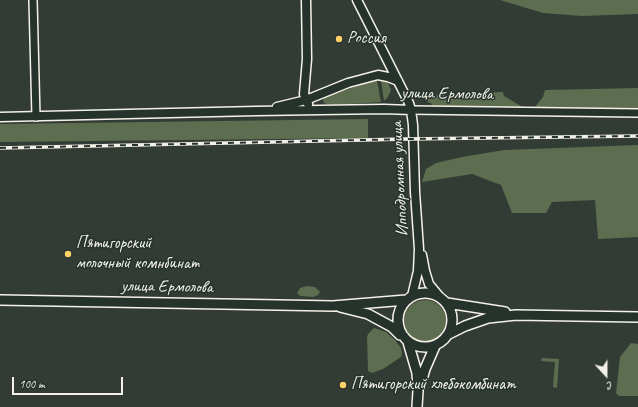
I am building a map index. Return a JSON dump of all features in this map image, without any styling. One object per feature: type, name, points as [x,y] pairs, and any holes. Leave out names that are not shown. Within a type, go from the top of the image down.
[{"type":"main road","name":"улица Ермолова","points":[[0,300],[333,306],[409,298],[424,293],[439,296]]},
{"type":"main road","points":[[439,296],[447,303],[451,310],[453,318],[449,334]]},
{"type":"main road","points":[[409,298],[399,312],[397,320],[416,373],[418,391],[417,407]]},
{"type":"main road","points":[[447,303],[493,311],[548,316]]},
{"type":"main road","name":"улица Ермолова","points":[[333,306],[368,314],[392,327],[405,339],[421,348],[435,346]]},
{"type":"main road","points":[[418,391],[425,369],[435,346],[449,334],[465,326],[488,318],[516,315],[638,317]]},
{"type":"street","points":[[33,0],[36,117]]},
{"type":"street","points":[[306,0],[307,59],[304,94],[311,107],[318,110]]},
{"type":"street","name":"Ипподромная улица","points":[[357,0],[409,103],[411,110],[419,249],[418,271],[409,298]]},
{"type":"street","name":"улица Ермолова","points":[[256,111],[306,100],[348,84],[378,76],[388,77],[398,81]]},
{"type":"street","name":"улица Ермолова","points":[[0,117],[384,109],[638,113]]},
{"type":"street","name":"Ипподромная улица","points":[[419,249],[430,284],[439,296]]},
{"type":"green space","points":[[500,0],[638,0],[638,14],[582,16],[543,13]]},
{"type":"green space","points":[[381,80],[388,83],[391,90],[388,97],[384,101]]},
{"type":"green space","points":[[372,81],[377,81],[381,102],[332,105],[323,102],[324,98],[326,97]]},
{"type":"green space","points":[[638,88],[638,113],[530,116],[432,106],[431,103],[427,102],[429,97],[435,95],[503,92],[504,96],[531,112],[543,97],[545,90]]},
{"type":"green space","points":[[368,119],[368,138],[0,142],[0,124]]},
{"type":"green space","points":[[638,145],[638,237],[598,239],[595,200],[552,202],[546,213],[512,213],[501,185],[472,174],[422,182],[426,169],[436,163],[462,157],[504,150]]},
{"type":"green space","points":[[307,286],[315,287],[320,292],[318,295],[313,297],[300,296],[297,293],[300,288]]},
{"type":"green space","points":[[425,300],[440,306],[446,321],[440,336],[425,342],[410,336],[404,321],[410,306]]},
{"type":"green space","points":[[374,328],[386,332],[395,340],[401,348],[402,353],[401,357],[383,369],[372,373],[368,371],[367,337]]},
{"type":"green space","points":[[631,343],[638,344],[638,396],[619,396],[616,393],[620,357]]},
{"type":"green space","points":[[542,358],[559,359],[557,388],[553,387],[555,362],[541,361]]},
{"type":"railway","points":[[0,148],[408,139],[638,136]]},
{"type":"place","name":"Россия","points":[[339,39]]},
{"type":"place","name":"Пятигорский молочный комнбинат","points":[[68,254]]},
{"type":"place","name":"Пятигорский хлебокомбинат","points":[[343,385]]}]
